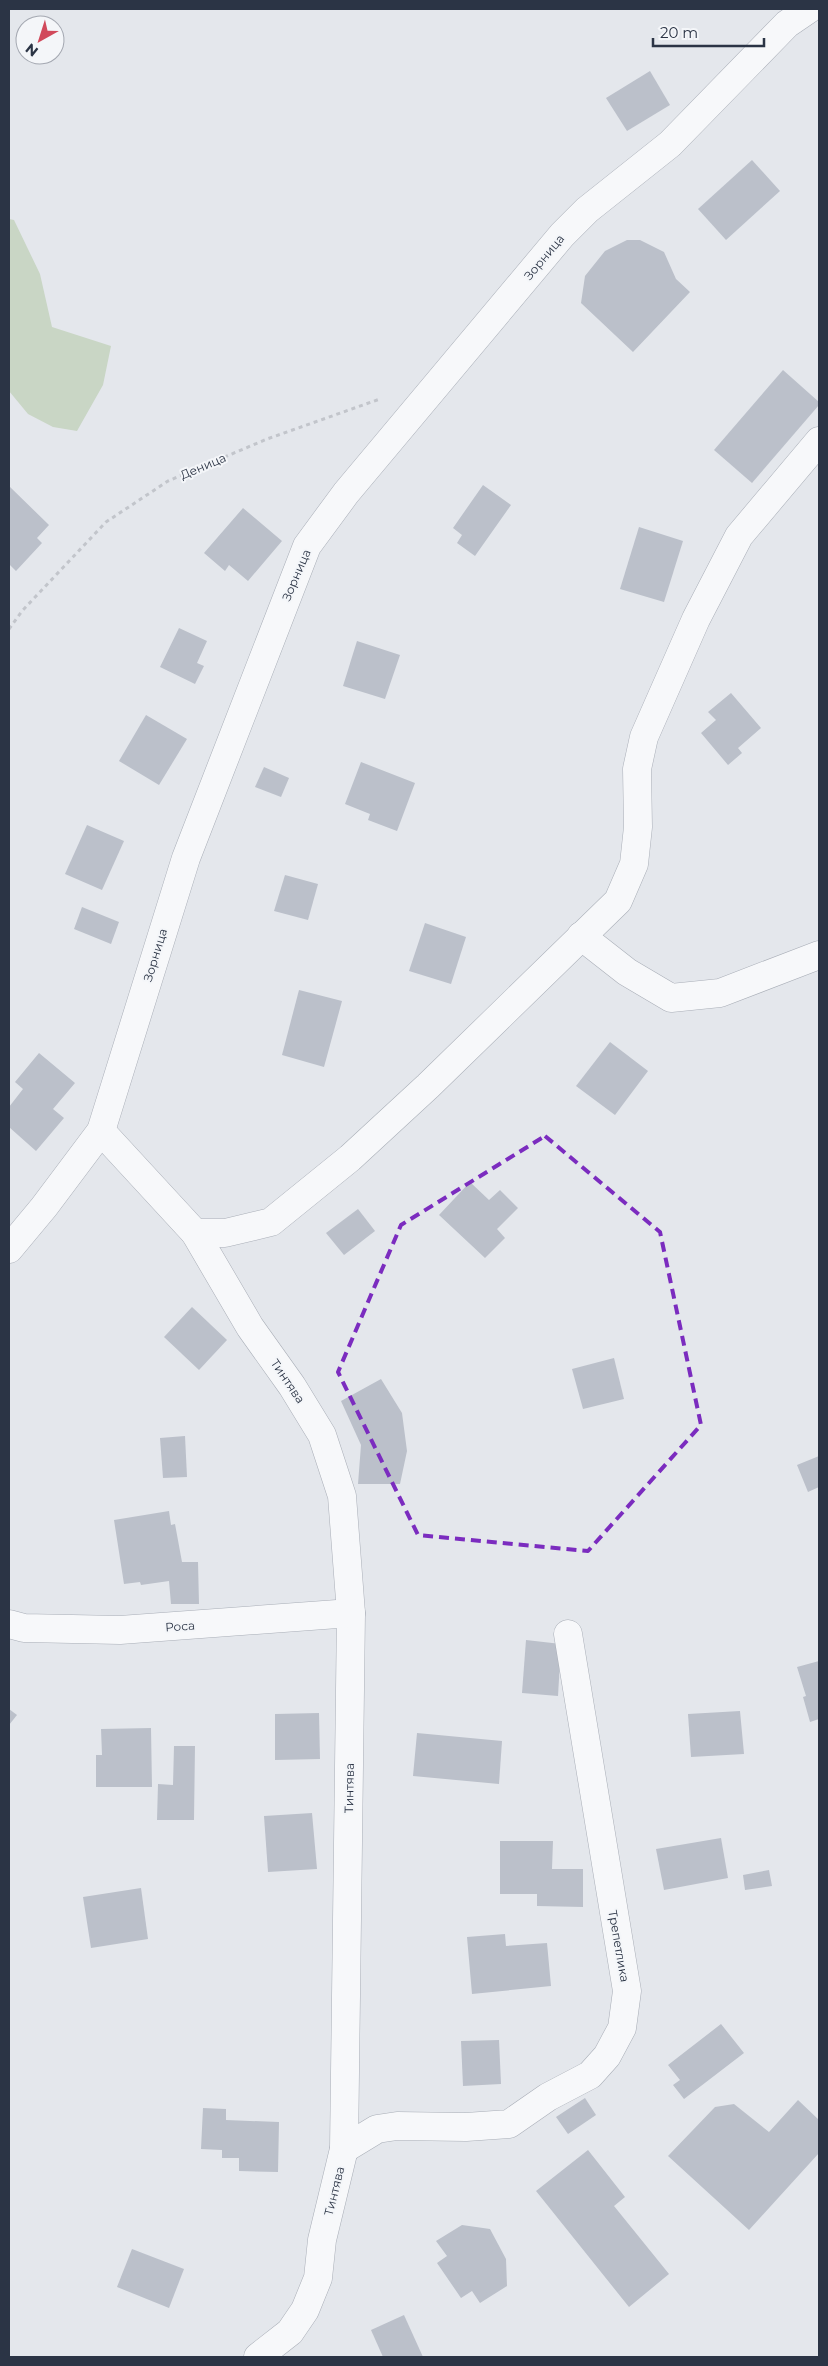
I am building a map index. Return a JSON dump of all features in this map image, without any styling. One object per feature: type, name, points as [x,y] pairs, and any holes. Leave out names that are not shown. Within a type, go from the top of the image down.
[{"type":"street","name":"Зорница","points":[[9,1250],[101,1131],[186,858],[307,546],[346,493],[562,235],[587,210],[670,144],[787,24],[809,9]]},
{"type":"street","points":[[195,1233],[224,1233],[271,1222],[350,1158],[428,1086],[618,901],[634,864],[638,827],[637,769],[644,737],[696,619],[738,536],[819,441]]},
{"type":"street","points":[[581,936],[627,972],[671,998],[720,993],[819,955]]},
{"type":"street","name":"Тинтява","points":[[101,1131],[195,1233],[250,1327],[292,1386],[322,1435],[342,1496],[351,1613],[344,2148],[322,2240],[318,2278],[305,2310],[290,2332],[258,2357]]},
{"type":"street","name":"Роса","points":[[9,1624],[24,1628],[120,1630],[351,1613]]},
{"type":"street","name":"Трепетлика","points":[[344,2148],[377,2129],[397,2126],[466,2127],[509,2124],[548,2097],[590,2075],[607,2056],[622,2028],[627,1991],[568,1634]]},
{"type":"path","name":"Деница","points":[[9,629],[22,611],[106,522],[168,481],[267,439],[387,396]]},
{"type":"highlighted area","points":[[545,1136],[660,1232],[701,1425],[588,1551],[418,1535],[338,1372],[401,1225]]},
{"type":"green space","points":[[9,219],[14,220],[40,274],[52,327],[111,346],[103,385],[77,431],[53,427],[28,414],[9,391]]},
{"type":"building","points":[[650,71],[670,105],[627,131],[606,98]]},
{"type":"building","points":[[752,160],[780,191],[726,240],[698,209]]},
{"type":"building","points":[[627,240],[640,240],[664,252],[676,279],[690,292],[633,352],[581,303],[585,276],[605,251]]},
{"type":"building","points":[[783,370],[819,402],[819,405],[752,483],[714,450]]},
{"type":"building","points":[[483,485],[511,505],[475,556],[457,543],[462,535],[453,528]]},
{"type":"building","points":[[9,486],[49,525],[37,538],[42,543],[16,571],[9,564]]},
{"type":"building","points":[[243,508],[282,541],[248,581],[229,565],[225,571],[204,553]]},
{"type":"building","points":[[639,527],[683,541],[664,602],[620,589]]},
{"type":"building","points":[[179,628],[207,641],[197,663],[204,666],[195,684],[160,667]]},
{"type":"building","points":[[357,641],[400,655],[385,699],[343,686]]},
{"type":"building","points":[[731,693],[761,728],[738,748],[742,753],[728,765],[701,733],[716,720],[708,712]]},
{"type":"building","points":[[146,715],[187,739],[159,785],[119,761]]},
{"type":"building","points":[[361,762],[415,783],[397,831],[368,820],[370,814],[345,804]]},
{"type":"building","points":[[264,767],[289,778],[281,797],[255,787]]},
{"type":"building","points":[[87,825],[124,841],[102,890],[65,874]]},
{"type":"building","points":[[285,875],[318,884],[308,920],[274,911]]},
{"type":"building","points":[[82,907],[119,922],[111,944],[74,929]]},
{"type":"building","points":[[425,923],[466,937],[451,984],[409,971]]},
{"type":"building","points":[[299,990],[342,1001],[324,1067],[282,1055]]},
{"type":"building","points":[[610,1042],[648,1071],[615,1115],[576,1086]]},
{"type":"building","points":[[39,1053],[75,1083],[53,1109],[64,1118],[36,1151],[9,1127],[9,1107],[23,1089],[15,1082]]},
{"type":"building","points":[[470,1182],[489,1200],[500,1190],[518,1208],[497,1229],[505,1238],[485,1258],[439,1215]]},
{"type":"building","points":[[358,1209],[375,1231],[344,1255],[326,1233]]},
{"type":"building","points":[[192,1307],[227,1340],[199,1370],[164,1337]]},
{"type":"building","points":[[614,1358],[624,1399],[583,1409],[572,1369]]},
{"type":"building","points":[[381,1379],[402,1413],[407,1451],[400,1484],[358,1484],[361,1445],[341,1401]]},
{"type":"building","points":[[185,1436],[187,1477],[163,1478],[160,1438]]},
{"type":"building","points":[[819,1456],[819,1487],[808,1492],[797,1465]]},
{"type":"building","points":[[169,1511],[171,1525],[175,1524],[182,1562],[198,1562],[199,1604],[171,1604],[169,1581],[141,1585],[140,1582],[124,1584],[114,1520]]},
{"type":"building","points":[[526,1640],[561,1644],[558,1696],[522,1693]]},
{"type":"building","points":[[819,1661],[819,1719],[810,1722],[803,1697],[806,1696],[797,1667]]},
{"type":"building","points":[[9,1709],[17,1715],[9,1725]]},
{"type":"building","points":[[740,1711],[744,1754],[691,1757],[688,1714]]},
{"type":"building","points":[[319,1713],[320,1759],[275,1760],[275,1714]]},
{"type":"building","points":[[151,1728],[152,1787],[96,1787],[96,1755],[102,1755],[101,1729]]},
{"type":"building","points":[[417,1733],[502,1741],[499,1784],[413,1776]]},
{"type":"building","points":[[174,1746],[195,1746],[194,1820],[157,1820],[158,1784],[173,1785]]},
{"type":"building","points":[[312,1813],[317,1869],[268,1872],[264,1816]]},
{"type":"building","points":[[721,1838],[728,1878],[664,1890],[656,1849]]},
{"type":"building","points":[[500,1841],[553,1841],[552,1869],[583,1869],[583,1907],[537,1906],[537,1894],[500,1894]]},
{"type":"building","points":[[769,1870],[772,1886],[745,1890],[743,1875]]},
{"type":"building","points":[[141,1888],[148,1939],[91,1948],[83,1897]]},
{"type":"building","points":[[505,1934],[506,1946],[547,1943],[551,1986],[472,1994],[467,1937]]},
{"type":"building","points":[[721,2024],[744,2053],[684,2099],[673,2085],[680,2080],[668,2065]]},
{"type":"building","points":[[499,2040],[501,2084],[463,2086],[461,2041]]},
{"type":"building","points":[[585,2098],[596,2115],[568,2134],[556,2117]]},
{"type":"building","points":[[798,2100],[819,2120],[819,2153],[749,2230],[668,2156],[715,2107],[734,2104],[769,2132]]},
{"type":"building","points":[[203,2108],[226,2109],[226,2120],[279,2122],[278,2172],[239,2171],[239,2158],[222,2158],[222,2150],[201,2149]]},
{"type":"building","points":[[588,2150],[625,2197],[614,2206],[669,2274],[629,2307],[536,2191]]},
{"type":"building","points":[[462,2225],[490,2229],[506,2259],[507,2286],[480,2303],[472,2291],[461,2298],[437,2263],[447,2256],[436,2241]]},
{"type":"building","points":[[132,2249],[184,2269],[169,2308],[117,2287]]},
{"type":"building","points":[[404,2315],[423,2357],[383,2357],[371,2330]]}]
